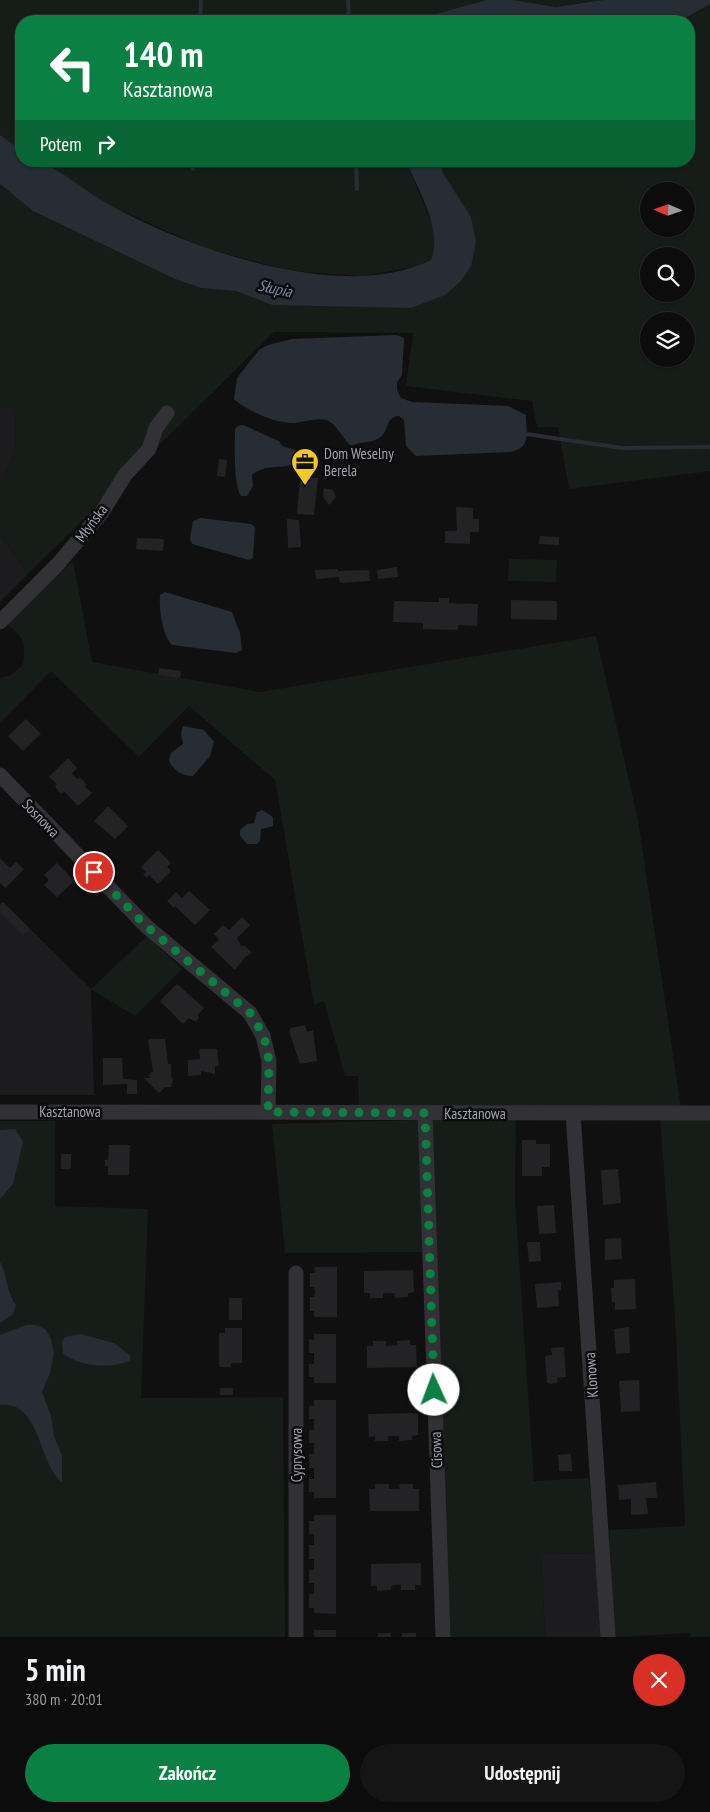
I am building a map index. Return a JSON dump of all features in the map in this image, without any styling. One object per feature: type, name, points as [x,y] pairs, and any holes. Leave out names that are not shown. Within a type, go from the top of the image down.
[{"type":"street","name":"Młyńska","points":[[0,622],[58,564],[102,512],[125,476],[149,449],[156,428],[167,413]]},
{"type":"street","name":"Sosnowa","points":[[0,775],[146,926],[250,1013],[264,1036],[269,1061],[268,1112]]},
{"type":"street","name":"Kasztanowa","points":[[0,1112],[710,1113]]},
{"type":"street","name":"Cisowa","points":[[425,1113],[443,1637]]},
{"type":"street","name":"Klonowa","points":[[573,1113],[608,1637]]},
{"type":"street","name":"Cyprysowa","points":[[296,1273],[296,1637]]},
{"type":"shaded area","points":[[0,0],[486,0],[435,15],[15,15],[15,146],[0,135]]},
{"type":"shaded area","points":[[514,0],[604,0],[555,7]]},
{"type":"shaded area","points":[[710,4],[710,471],[569,489],[558,427],[537,427],[532,401],[406,386],[413,333],[274,332],[28,574],[0,534],[0,487],[15,449],[16,407],[0,407],[0,184],[33,211],[175,279],[201,288],[236,291],[272,305],[445,295],[444,175],[441,167],[695,167],[695,15],[691,15]]},
{"type":"shaded area","points":[[49,167],[408,167],[432,224],[436,247],[431,260],[418,266],[363,276],[292,271],[207,249],[109,205]]},
{"type":"shaded area","points":[[0,407],[16,407],[15,449],[0,487]]},
{"type":"shaded area","points":[[0,534],[28,574],[0,602]]},
{"type":"shaded area","points":[[509,559],[557,560],[556,582],[508,581]]},
{"type":"shaded area","points":[[73,561],[92,662],[260,692],[596,636],[638,820],[681,1108],[359,1106],[358,1076],[345,1076],[324,1001],[314,1005],[275,780],[189,706],[139,757],[51,671],[0,723],[0,678],[11,675],[23,665],[24,658],[24,646],[20,637],[6,624]]},
{"type":"shaded area","points":[[4,903],[91,989],[94,1095],[0,1095],[0,908]]},
{"type":"shaded area","points":[[147,936],[182,969],[135,1016],[91,989]]},
{"type":"shaded area","points":[[516,1118],[515,1200],[534,1481],[589,1478],[596,1554],[541,1553],[545,1637],[448,1637],[431,1120]]},
{"type":"shaded area","points":[[660,1118],[710,1118],[710,1637],[691,1637],[690,1633],[614,1637],[609,1530],[685,1526],[675,1317]]},
{"type":"shaded area","points":[[418,1120],[423,1252],[285,1253],[272,1124]]},
{"type":"shaded area","points":[[0,1121],[55,1121],[55,1206],[148,1209],[141,1398],[283,1397],[285,1637],[0,1637]]},
{"type":"shaded area","points":[[541,1553],[596,1554],[602,1637],[545,1637]]},
{"type":"water","points":[[486,0],[514,0],[555,7],[604,0],[710,0],[710,4],[691,15],[436,14]]},
{"type":"water","name":"Słupia","points":[[0,135],[15,146],[15,167],[51,167],[108,204],[180,238],[222,253],[266,265],[311,273],[354,276],[395,272],[431,260],[434,248],[432,223],[409,167],[441,167],[444,175],[471,217],[476,242],[471,266],[461,281],[445,295],[411,308],[272,305],[236,291],[201,288],[175,279],[33,211],[0,184]]},
{"type":"water","points":[[397,335],[404,338],[402,375],[397,382],[397,390],[401,398],[412,402],[508,406],[526,415],[527,433],[522,447],[511,452],[416,456],[406,446],[404,420],[399,416],[391,419],[385,432],[379,438],[351,446],[336,427],[326,420],[318,419],[288,423],[254,412],[234,399],[237,378],[259,350],[268,345],[292,339]]},
{"type":"water","points":[[243,425],[279,441],[282,446],[298,451],[297,463],[263,469],[252,475],[253,486],[247,496],[241,496],[238,490],[235,464],[235,429]]},
{"type":"water","points":[[201,518],[251,524],[255,527],[253,558],[249,560],[192,544],[190,538],[193,521]]},
{"type":"water","points":[[165,592],[232,612],[240,633],[242,650],[236,653],[172,645],[166,635],[160,607],[160,595]]},
{"type":"water","points":[[183,726],[204,730],[214,742],[210,756],[193,776],[179,772],[173,768],[169,761],[171,753],[183,744],[181,734]]},
{"type":"water","points":[[262,810],[273,817],[273,826],[261,829],[260,841],[257,844],[247,844],[240,836],[240,830],[247,824],[254,823],[257,812]]},
{"type":"water","points":[[15,1129],[23,1142],[13,1184],[0,1199],[0,1130]]},
{"type":"water","points":[[0,1262],[10,1295],[16,1305],[13,1314],[0,1323]]},
{"type":"water","points":[[26,1325],[36,1325],[45,1329],[51,1339],[54,1353],[50,1373],[42,1392],[51,1416],[54,1436],[62,1456],[62,1482],[48,1462],[31,1422],[24,1412],[13,1406],[0,1405],[0,1335]]},
{"type":"water","points":[[80,1334],[114,1343],[131,1356],[129,1361],[122,1364],[104,1366],[86,1364],[69,1358],[63,1353],[62,1342],[65,1337]]},
{"type":"building","points":[[219,459],[227,460],[225,477],[217,476]]},
{"type":"building","points":[[300,477],[318,478],[314,515],[297,514]]},
{"type":"building","points":[[324,488],[333,490],[336,497],[329,505],[323,497]]},
{"type":"building","points":[[456,507],[473,508],[473,519],[479,519],[479,532],[470,532],[470,544],[445,543],[445,531],[457,531]]},
{"type":"building","points":[[287,519],[299,520],[301,547],[288,548]]},
{"type":"building","points":[[540,536],[559,537],[559,545],[539,544]]},
{"type":"building","points":[[137,538],[164,539],[163,551],[136,549]]},
{"type":"building","points":[[397,567],[398,577],[378,579],[377,570]]},
{"type":"building","points":[[338,569],[338,571],[369,570],[370,581],[340,583],[339,577],[316,579],[315,570]]},
{"type":"building","points":[[439,598],[449,598],[449,603],[478,604],[477,626],[458,625],[458,630],[423,629],[423,623],[393,622],[394,601],[439,602]]},
{"type":"building","points":[[511,600],[557,601],[557,620],[511,619]]},
{"type":"building","points":[[159,668],[181,671],[180,678],[158,675]]},
{"type":"building","points":[[26,719],[41,734],[23,751],[8,736]]},
{"type":"building","points":[[68,758],[77,768],[72,773],[77,779],[81,778],[86,784],[85,787],[92,793],[78,806],[64,791],[62,793],[59,792],[55,786],[57,784],[49,777]]},
{"type":"building","points":[[108,806],[128,826],[115,839],[94,821]]},
{"type":"building","points":[[158,850],[171,863],[167,867],[171,871],[158,884],[149,875],[147,878],[143,874],[146,872],[141,867]]},
{"type":"building","points":[[0,858],[10,868],[16,862],[24,869],[6,888],[0,883]]},
{"type":"building","points":[[57,863],[74,881],[57,897],[44,885],[49,880],[44,875]]},
{"type":"building","points":[[189,891],[210,910],[195,925],[167,901],[176,892],[182,898]]},
{"type":"building","points":[[3,902],[30,929],[23,935],[0,912],[0,905]]},
{"type":"building","points":[[242,917],[250,925],[237,938],[241,946],[245,946],[252,953],[245,957],[235,970],[211,947],[219,940],[214,934],[223,925],[229,930]]},
{"type":"building","points":[[177,984],[204,1008],[198,1014],[199,1018],[196,1022],[189,1018],[183,1024],[160,1001]]},
{"type":"building","points":[[305,1025],[307,1032],[313,1030],[317,1061],[300,1064],[289,1031],[291,1028]]},
{"type":"building","points":[[165,1039],[168,1064],[171,1064],[171,1077],[173,1079],[171,1087],[165,1087],[159,1093],[144,1078],[150,1078],[149,1075],[153,1071],[148,1040]]},
{"type":"building","points":[[199,1049],[217,1049],[219,1066],[215,1066],[215,1074],[201,1071],[201,1075],[188,1076],[188,1060],[200,1059]]},
{"type":"building","points":[[103,1058],[122,1058],[123,1079],[137,1080],[137,1094],[127,1094],[127,1084],[103,1085]]},
{"type":"building","points":[[522,1140],[536,1140],[536,1144],[550,1144],[550,1167],[542,1167],[542,1176],[522,1176]]},
{"type":"building","points":[[109,1145],[130,1145],[129,1175],[108,1175],[108,1166],[105,1166],[105,1160],[108,1160]]},
{"type":"building","points":[[61,1154],[71,1154],[71,1169],[61,1169]]},
{"type":"building","points":[[618,1169],[621,1203],[603,1205],[601,1170]]},
{"type":"building","points":[[554,1205],[556,1233],[539,1234],[537,1206]]},
{"type":"building","points":[[621,1238],[622,1259],[605,1260],[605,1239]]},
{"type":"building","points":[[527,1242],[540,1242],[541,1261],[529,1262]]},
{"type":"building","points":[[314,1267],[337,1267],[337,1317],[314,1317],[314,1311],[310,1311],[310,1297],[314,1297],[315,1292],[314,1287],[310,1287],[310,1273],[315,1273]]},
{"type":"building","points":[[413,1270],[414,1292],[408,1293],[408,1297],[395,1298],[394,1293],[383,1293],[383,1298],[370,1298],[370,1293],[364,1293],[364,1271]]},
{"type":"building","points":[[635,1279],[636,1309],[615,1310],[615,1302],[612,1302],[611,1288],[614,1288],[614,1280]]},
{"type":"building","points":[[561,1282],[561,1290],[558,1290],[559,1306],[537,1308],[535,1284]]},
{"type":"building","points":[[229,1298],[242,1298],[242,1320],[229,1320]]},
{"type":"building","points":[[629,1327],[630,1353],[616,1354],[614,1329]]},
{"type":"building","points":[[225,1328],[242,1328],[242,1363],[231,1363],[231,1367],[219,1367],[219,1333],[225,1333]]},
{"type":"building","points":[[314,1334],[336,1334],[336,1383],[314,1383],[314,1377],[309,1377],[309,1364],[314,1364],[314,1353],[309,1353],[309,1339],[314,1340]]},
{"type":"building","points":[[410,1340],[410,1345],[416,1345],[417,1367],[367,1368],[367,1346],[373,1346],[373,1341],[386,1341],[386,1346],[397,1345],[397,1341]]},
{"type":"building","points":[[564,1347],[566,1377],[557,1378],[558,1382],[547,1383],[545,1356],[552,1355],[551,1348]]},
{"type":"building","points":[[639,1380],[640,1411],[621,1412],[619,1381]]},
{"type":"building","points":[[220,1388],[233,1388],[233,1395],[220,1395]]},
{"type":"building","points":[[314,1400],[336,1400],[336,1498],[314,1498],[314,1492],[309,1492],[309,1479],[314,1479],[314,1468],[309,1468],[309,1454],[314,1454],[314,1443],[309,1443],[309,1430],[314,1430],[314,1419],[309,1419],[309,1406],[314,1406]]},
{"type":"building","points":[[418,1413],[418,1435],[412,1436],[412,1440],[399,1441],[399,1436],[388,1436],[388,1441],[375,1441],[375,1436],[369,1437],[368,1414]]},
{"type":"building","points":[[571,1454],[572,1471],[559,1471],[558,1455]]},
{"type":"building","points":[[656,1482],[657,1498],[646,1498],[648,1514],[631,1515],[631,1499],[619,1500],[618,1485]]},
{"type":"building","points":[[375,1484],[389,1484],[389,1489],[400,1489],[399,1484],[413,1484],[413,1489],[419,1489],[419,1511],[370,1511],[369,1489],[375,1489]]},
{"type":"building","points":[[314,1515],[336,1515],[336,1614],[314,1613],[314,1608],[309,1608],[309,1594],[314,1594],[314,1583],[309,1583],[309,1570],[314,1570],[314,1559],[309,1559],[309,1545],[314,1545],[314,1534],[309,1534],[309,1521],[314,1521]]},
{"type":"building","points":[[421,1563],[421,1585],[415,1585],[415,1590],[401,1590],[401,1585],[396,1585],[391,1586],[391,1590],[377,1591],[377,1586],[371,1586],[371,1564]]},
{"type":"building","points":[[314,1630],[336,1630],[336,1637],[314,1637]]},
{"type":"building","points":[[378,1633],[391,1633],[391,1637],[378,1637]]},
{"type":"building","points":[[402,1633],[416,1633],[416,1637],[402,1637]]},
{"type":"waterway","points":[[200,15],[201,0]]},
{"type":"waterway","points":[[348,0],[349,15]]},
{"type":"waterway","points":[[356,167],[357,189]]},
{"type":"waterway","points":[[526,434],[622,448],[710,447]]},
{"type":"place","name":"Dom Weselny Berela","points":[[305,486]]},
{"type":"route","points":[[94,872],[146,926],[250,1013],[264,1036],[269,1061],[268,1112],[425,1113],[434,1390]]}]
